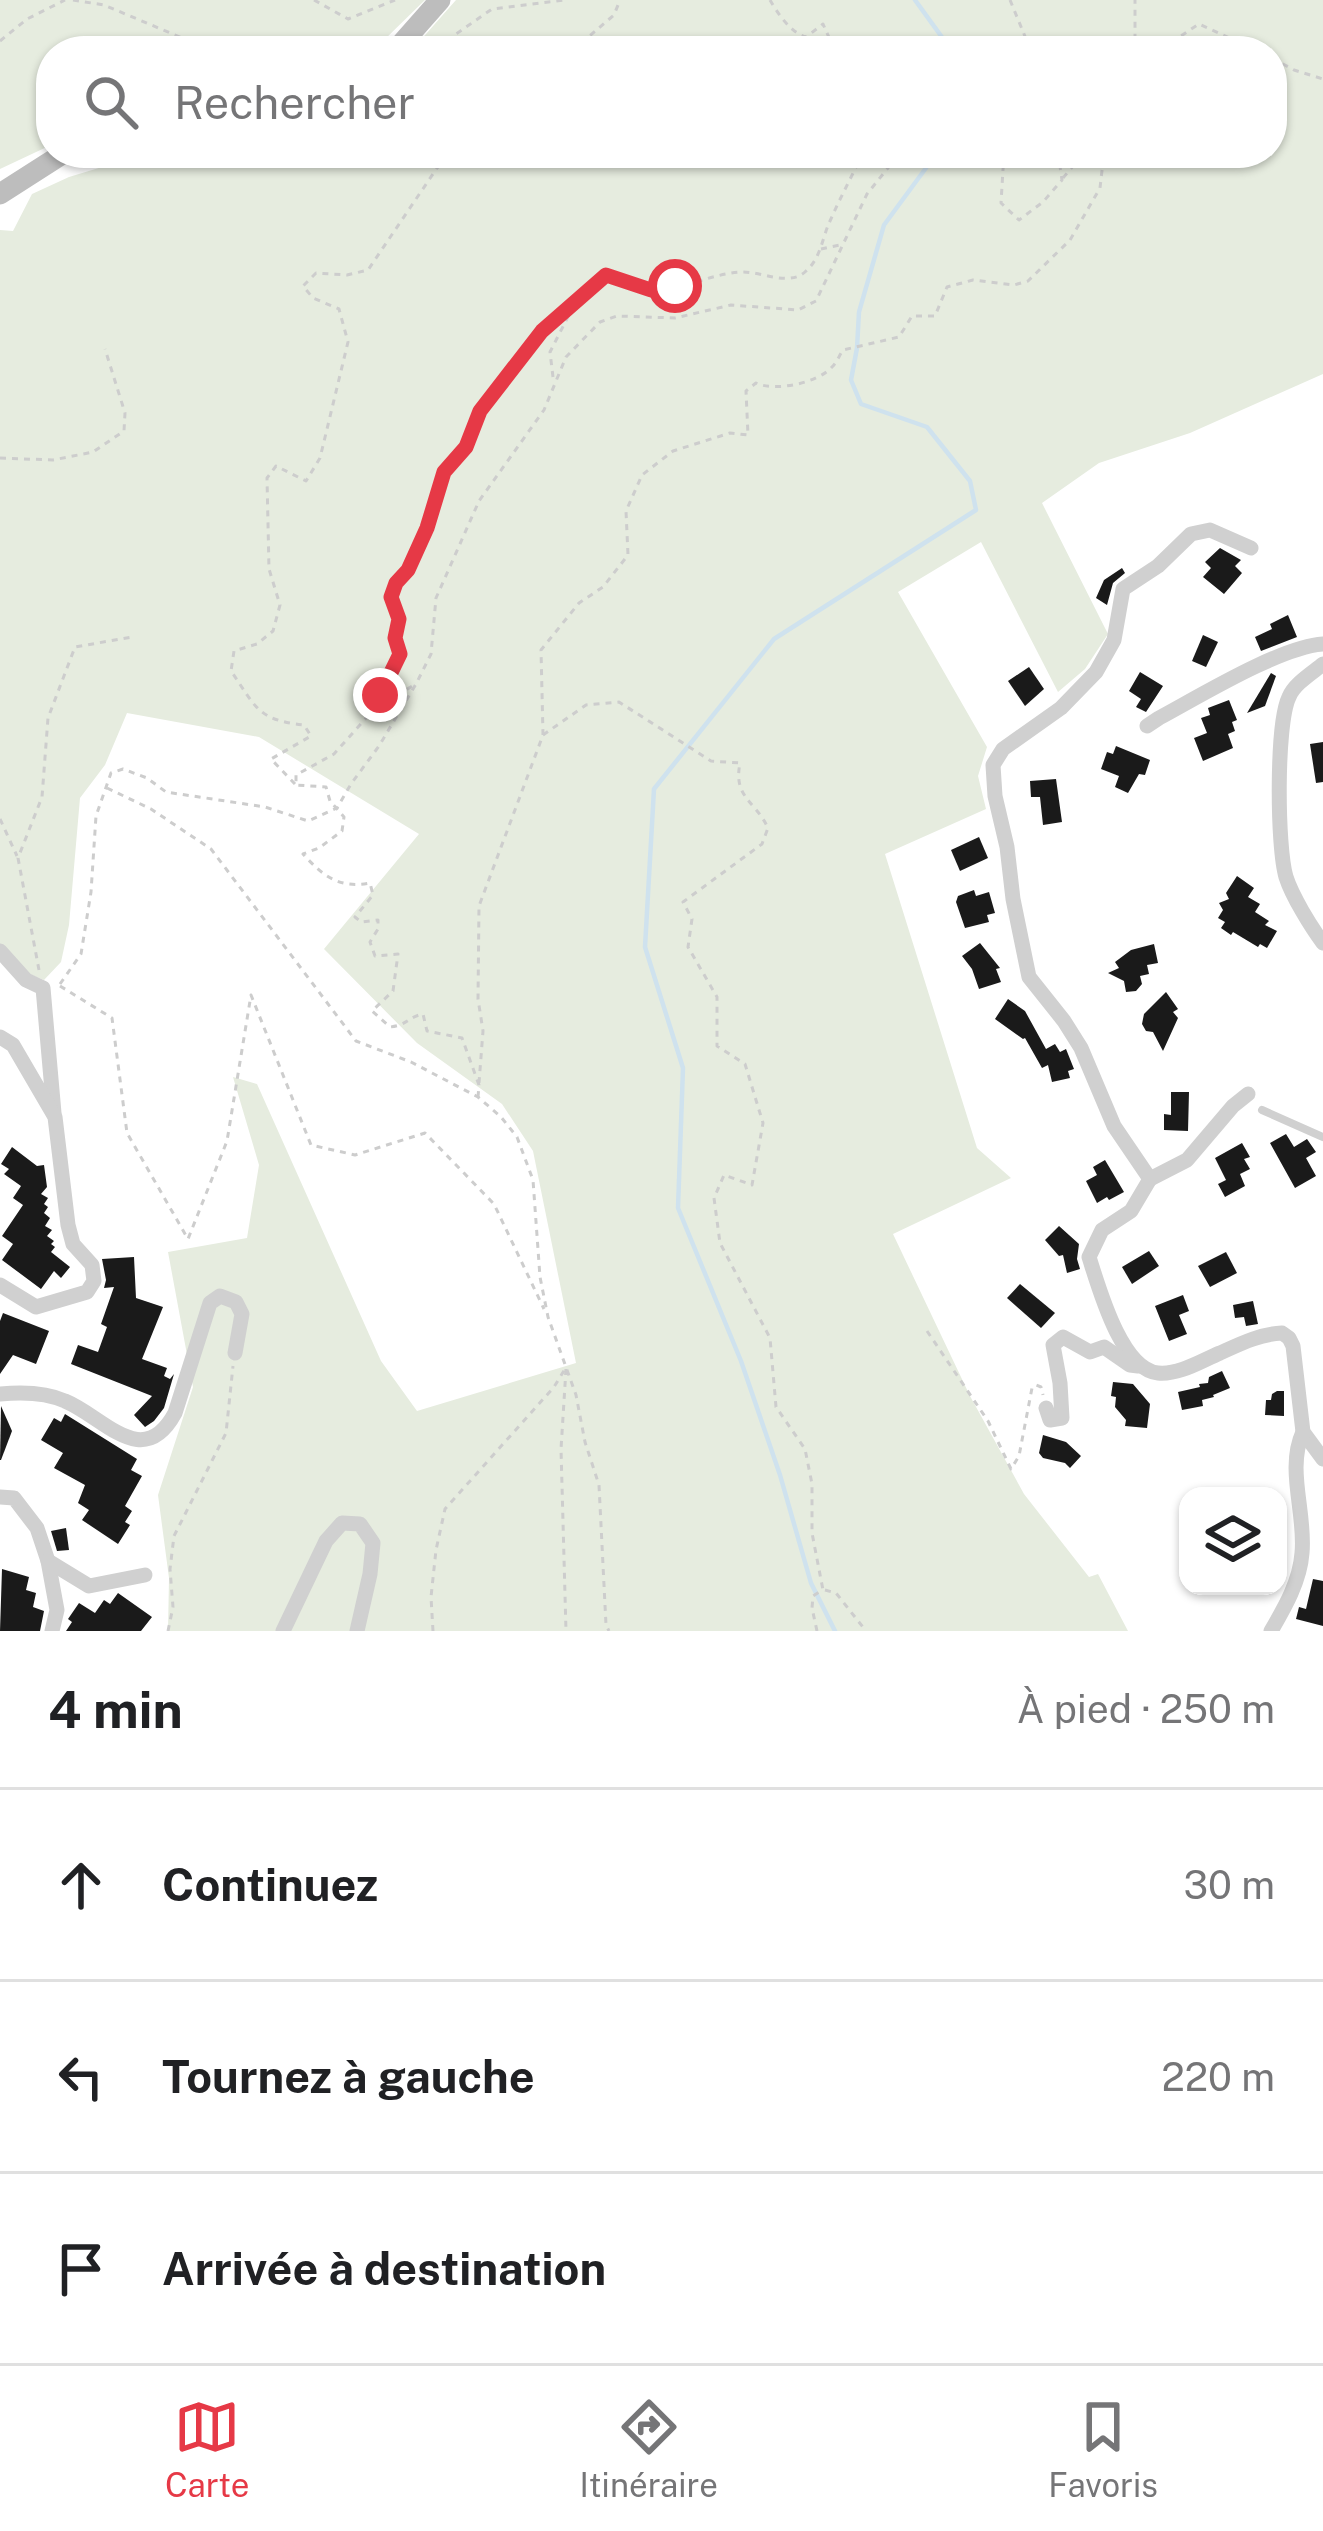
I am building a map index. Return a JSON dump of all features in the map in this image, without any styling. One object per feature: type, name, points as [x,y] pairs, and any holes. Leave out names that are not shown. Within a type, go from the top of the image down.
[{"type":"street","points":[[408,36],[440,0]]},
{"type":"street","points":[[0,194],[41,168]]},
{"type":"street","points":[[1150,1179],[1114,1126],[1081,1048],[1029,977],[993,765],[1003,749],[1061,708],[1096,672],[1114,640],[1123,589],[1158,566],[1191,534],[1210,530],[1251,548]]},
{"type":"street","points":[[1148,726],[1276,658],[1323,644]]},
{"type":"street","points":[[1323,664],[1289,696],[1280,793],[1286,879],[1323,943]]},
{"type":"street","points":[[0,951],[26,980],[51,987],[55,1117],[68,1225],[74,1244],[92,1265],[94,1281],[87,1292],[36,1307],[0,1285]]},
{"type":"street","points":[[0,1037],[13,1046],[55,1117]]},
{"type":"street","points":[[1138,1366],[1101,1295],[1089,1257],[1102,1230],[1131,1211],[1150,1179],[1187,1160],[1249,1094]]},
{"type":"street","points":[[0,1394],[23,1392],[64,1400],[129,1439],[144,1440],[167,1428],[176,1414],[210,1303],[220,1296],[236,1302],[242,1314],[236,1352]]},
{"type":"street","points":[[1046,1408],[1050,1420],[1062,1418],[1053,1345],[1063,1337],[1090,1352],[1104,1347],[1130,1365],[1158,1373],[1180,1371],[1253,1339],[1282,1333],[1289,1338],[1304,1432],[1296,1455],[1303,1548],[1294,1584],[1271,1631]]},
{"type":"street","points":[[1304,1432],[1323,1459]]},
{"type":"street","points":[[0,1497],[14,1498],[37,1528],[57,1610],[52,1631]]},
{"type":"street","points":[[283,1631],[326,1541],[342,1523],[360,1524],[373,1543],[357,1631]]},
{"type":"street","points":[[48,1561],[89,1586],[145,1576]]},
{"type":"lane","points":[[1262,1110],[1323,1137]]},
{"type":"path","points":[[0,41],[65,0]]},
{"type":"path","points":[[73,0],[104,5],[177,36]]},
{"type":"path","points":[[314,0],[348,19],[395,0]]},
{"type":"path","points":[[454,36],[492,10],[565,0]]},
{"type":"path","points":[[590,36],[614,15],[620,0]]},
{"type":"path","points":[[770,0],[800,36]]},
{"type":"path","points":[[1010,0],[1025,36]]},
{"type":"path","points":[[1135,0],[1135,36]]},
{"type":"path","points":[[807,36],[823,24],[828,36]]},
{"type":"path","points":[[1181,36],[1199,24],[1225,36]]},
{"type":"path","points":[[1287,66],[1323,80]]},
{"type":"path","points":[[436,168],[368,270],[316,273],[303,286],[313,298],[339,309],[348,342],[320,458],[306,481],[276,466],[267,478],[269,569],[280,605],[273,631],[257,644],[234,651],[231,671],[258,711],[276,722],[304,725],[311,736],[271,759],[296,785],[326,787],[330,802],[344,817],[342,831],[303,854],[324,876],[344,884],[370,883],[374,895],[355,917],[361,922],[378,920],[370,942],[375,956],[398,954],[393,991],[372,1011],[390,1027],[405,1025],[423,1014],[427,1031],[462,1038],[479,1084]]},
{"type":"path","points":[[296,785],[296,775],[334,754],[375,708],[400,654],[395,638],[399,619],[391,597],[427,528],[444,472],[466,447],[480,411],[542,331],[606,275],[651,290],[721,273],[800,276],[821,249],[856,168]]},
{"type":"path","points":[[51,987],[81,954],[96,817],[111,772],[123,769],[166,792],[265,807],[308,821],[338,808],[416,684],[431,654],[436,598],[479,500],[544,410],[566,357],[600,322],[617,316],[675,318],[731,305],[798,310],[816,301],[867,194],[888,168]]},
{"type":"path","points":[[1003,168],[1001,203],[1019,220],[1043,202],[1072,168]]},
{"type":"path","points":[[1060,168],[1062,180]]},
{"type":"path","points":[[478,1097],[483,1031],[478,999],[479,906],[544,735],[542,650],[579,603],[603,586],[628,555],[626,511],[642,475],[673,451],[730,433],[748,435],[746,391],[756,383],[770,389],[796,385],[830,371],[843,350],[898,337],[912,316],[935,316],[947,286],[973,280],[1013,285],[1028,281],[1070,240],[1100,188],[1102,168]]},
{"type":"path","points":[[821,249],[842,244]]},
{"type":"path","points":[[554,381],[550,352],[576,301]]},
{"type":"path","points":[[0,458],[53,460],[93,452],[124,431],[125,413],[105,349]]},
{"type":"path","points":[[18,858],[42,797],[48,718],[75,647],[132,637]]},
{"type":"path","points":[[375,708],[416,684]]},
{"type":"path","points":[[544,735],[586,706],[619,702],[712,761],[740,763],[736,780],[769,828],[762,844],[683,902],[692,919],[688,947],[717,997],[718,1046],[745,1064],[763,1123],[752,1185],[724,1175],[714,1198],[720,1243],[770,1337],[776,1407],[805,1449],[812,1484],[812,1533],[823,1590]]},
{"type":"path","points":[[105,787],[151,809],[211,849],[356,1042],[411,1062],[478,1097],[517,1137],[533,1180],[548,1317]]},
{"type":"path","points":[[0,819],[18,858],[51,987],[112,1018],[128,1133],[188,1239],[227,1141],[251,995],[311,1145],[355,1155],[425,1132],[494,1204],[548,1317],[576,1395],[599,1485],[609,1631]]},
{"type":"path","points":[[927,1331],[988,1421],[1011,1468],[1019,1456],[1036,1385],[1041,1387],[1046,1408]]},
{"type":"path","points":[[168,1631],[174,1536],[226,1433],[236,1352]]},
{"type":"path","points":[[433,1631],[431,1597],[445,1509],[554,1387],[566,1367]]},
{"type":"path","points":[[566,1367],[561,1449],[566,1631]]},
{"type":"path","points":[[817,1631],[813,1596],[823,1590],[836,1592],[866,1631]]},
{"type":"shaded area","points":[[0,0],[425,0],[388,36],[36,36],[36,152],[0,169]]},
{"type":"shaded area","points":[[456,0],[1323,0],[1323,374],[1190,433],[1099,463],[1042,503],[1108,634],[1085,669],[1058,692],[981,542],[898,592],[987,747],[978,776],[986,809],[885,854],[977,1148],[1011,1178],[893,1234],[970,1396],[1024,1494],[1089,1577],[1098,1574],[1128,1631],[168,1631],[169,1578],[158,1495],[193,1387],[168,1252],[247,1238],[259,1165],[233,1077],[257,1084],[381,1361],[417,1411],[576,1363],[533,1151],[502,1104],[417,1043],[324,949],[419,834],[259,737],[127,713],[105,765],[80,798],[69,925],[61,962],[44,980],[24,972],[0,950],[0,230],[13,231],[32,194],[99,168],[1287,168],[1287,36],[424,36]]},
{"type":"building","points":[[1220,548],[1241,560],[1235,566],[1242,573],[1224,594],[1203,577],[1211,568],[1205,562]]},
{"type":"building","points":[[1122,568],[1125,573],[1113,583],[1107,605],[1096,598],[1104,580]]},
{"type":"building","points":[[1288,615],[1297,637],[1261,651],[1255,637]]},
{"type":"building","points":[[1203,635],[1218,642],[1206,667],[1192,661]]},
{"type":"building","points":[[1029,667],[1044,689],[1025,706],[1008,681]]},
{"type":"building","points":[[1140,672],[1163,686],[1146,712],[1136,707],[1141,699],[1129,691]]},
{"type":"building","points":[[1271,673],[1276,676],[1265,706],[1247,713]]},
{"type":"building","points":[[1229,700],[1237,720],[1232,722],[1235,731],[1228,734],[1233,748],[1203,761],[1194,738],[1207,733],[1201,718],[1210,715],[1208,708]]},
{"type":"building","points":[[1323,742],[1323,782],[1316,783],[1310,744]]},
{"type":"building","points":[[1116,746],[1150,760],[1145,775],[1139,774],[1128,793],[1115,787],[1119,776],[1101,769],[1107,752],[1113,754]]},
{"type":"building","points":[[1056,779],[1062,822],[1043,825],[1040,797],[1031,797],[1030,781]]},
{"type":"building","points":[[979,837],[988,858],[960,871],[951,850]]},
{"type":"building","points":[[1237,876],[1254,888],[1248,897],[1260,904],[1255,912],[1277,931],[1267,948],[1221,928],[1225,922],[1218,918],[1223,910],[1219,903],[1229,899],[1226,893]]},
{"type":"building","points":[[974,890],[976,896],[989,892],[995,913],[987,915],[989,922],[965,928],[956,902],[958,896]]},
{"type":"building","points":[[980,943],[1000,968],[996,969],[1001,982],[979,989],[962,956]]},
{"type":"building","points":[[1154,944],[1158,963],[1147,965],[1149,974],[1140,976],[1142,984],[1136,991],[1126,992],[1124,981],[1108,973],[1119,968],[1115,962],[1131,950]]},
{"type":"building","points":[[1166,992],[1178,1009],[1173,1012],[1178,1018],[1163,1051],[1153,1032],[1142,1024],[1144,1014]]},
{"type":"building","points":[[1008,999],[1025,1011],[1046,1049],[1055,1044],[1060,1052],[1066,1049],[1074,1069],[1068,1071],[1070,1078],[1052,1082],[1048,1065],[1042,1068],[1025,1038],[995,1019]]},
{"type":"building","points":[[1171,1092],[1189,1092],[1188,1131],[1164,1130],[1164,1114],[1171,1115]]},
{"type":"building","points":[[1286,1134],[1294,1147],[1307,1139],[1316,1152],[1306,1158],[1316,1176],[1295,1188],[1270,1143]]},
{"type":"building","points":[[1242,1143],[1250,1157],[1244,1159],[1250,1169],[1240,1174],[1245,1186],[1225,1197],[1218,1184],[1226,1180],[1215,1158]]},
{"type":"building","points":[[12,1147],[37,1166],[44,1165],[47,1187],[41,1194],[48,1198],[44,1213],[50,1218],[45,1226],[52,1230],[47,1236],[54,1241],[51,1252],[70,1267],[61,1278],[54,1271],[41,1289],[2,1260],[13,1244],[2,1236],[23,1205],[13,1198],[21,1186],[4,1174],[9,1169],[1,1164]]},
{"type":"building","points":[[1105,1160],[1124,1192],[1097,1203],[1086,1181],[1097,1175],[1093,1167]]},
{"type":"building","points":[[1059,1226],[1079,1244],[1080,1269],[1067,1273],[1063,1255],[1045,1240]]},
{"type":"building","points":[[1149,1251],[1159,1266],[1132,1284],[1122,1267]]},
{"type":"building","points":[[1226,1252],[1237,1273],[1210,1287],[1198,1266]]},
{"type":"building","points":[[134,1257],[136,1298],[163,1307],[142,1359],[167,1368],[164,1376],[170,1379],[174,1374],[164,1408],[145,1427],[134,1415],[152,1396],[71,1364],[78,1345],[98,1352],[107,1327],[101,1324],[114,1287],[104,1288],[102,1259]]},
{"type":"building","points":[[1020,1284],[1055,1313],[1041,1328],[1007,1298]]},
{"type":"building","points":[[1183,1295],[1189,1311],[1179,1315],[1187,1334],[1169,1341],[1155,1306]]},
{"type":"building","points":[[1253,1301],[1258,1324],[1246,1326],[1244,1317],[1235,1318],[1233,1305]]},
{"type":"building","points":[[3,1313],[49,1331],[36,1364],[13,1355],[0,1374],[0,1321]]},
{"type":"building","points":[[1222,1371],[1230,1388],[1202,1400],[1203,1406],[1182,1410],[1178,1392],[1200,1387]]},
{"type":"building","points":[[1113,1382],[1133,1384],[1150,1404],[1147,1428],[1125,1426],[1126,1420],[1115,1407],[1116,1397],[1111,1396]]},
{"type":"building","points":[[1284,1391],[1284,1416],[1265,1415],[1266,1400]]},
{"type":"building","points":[[1,1406],[12,1431],[0,1460]]},
{"type":"building","points":[[65,1414],[137,1459],[131,1470],[142,1476],[125,1506],[132,1511],[125,1522],[130,1525],[118,1544],[82,1520],[89,1510],[78,1503],[85,1485],[54,1468],[63,1453],[41,1440],[54,1418],[61,1422]]},
{"type":"building","points":[[1043,1435],[1066,1442],[1081,1456],[1070,1468],[1043,1458],[1039,1453]]},
{"type":"building","points":[[66,1528],[69,1550],[57,1551],[51,1531]]},
{"type":"building","points":[[2,1569],[29,1577],[26,1590],[36,1593],[33,1607],[44,1611],[40,1631],[0,1631]]},
{"type":"building","points":[[1313,1579],[1323,1581],[1323,1626],[1296,1619],[1299,1607],[1306,1609]]},
{"type":"building","points":[[118,1593],[152,1617],[141,1631],[66,1631],[79,1603],[95,1613],[104,1600],[110,1604]]},
{"type":"waterway","points":[[915,0],[941,36]]},
{"type":"waterway","points":[[835,1631],[811,1583],[741,1361],[678,1208],[683,1068],[645,947],[654,789],[774,639],[976,510],[970,481],[927,427],[861,404],[851,380],[859,312],[884,225],[926,168]]},
{"type":"route","points":[[380,695],[400,654],[395,638],[399,619],[391,597],[427,528],[444,472],[466,447],[480,411],[542,331],[606,275],[651,290],[675,286]]}]
